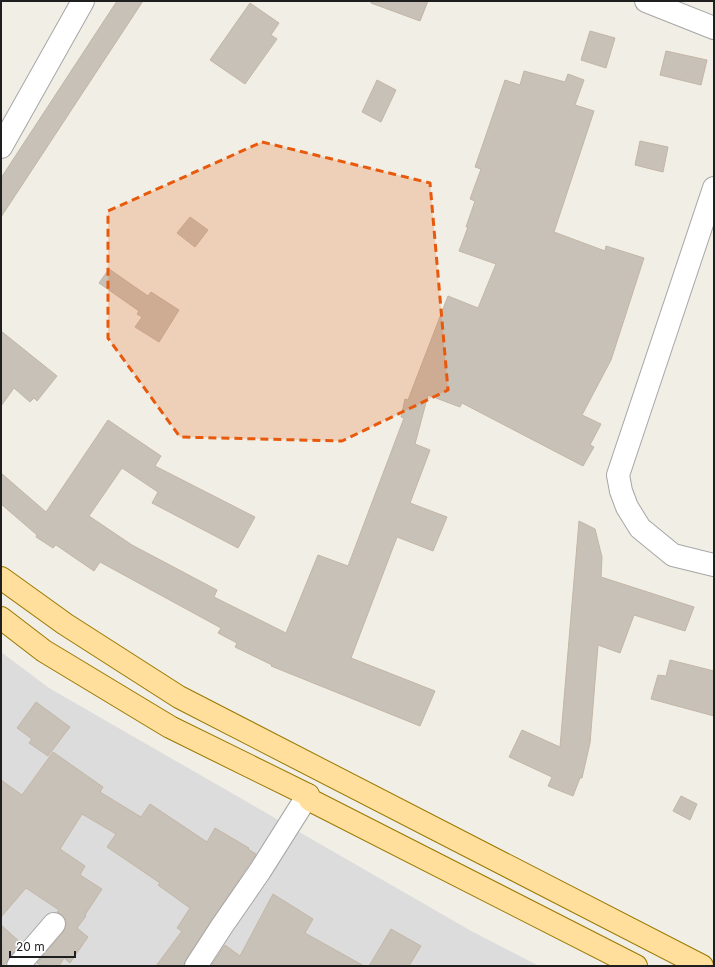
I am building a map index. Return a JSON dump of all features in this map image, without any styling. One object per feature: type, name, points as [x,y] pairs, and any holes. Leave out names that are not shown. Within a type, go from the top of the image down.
[{"type":"main road","points":[[1,578],[65,624],[179,697],[702,966]]},
{"type":"main road","points":[[1,618],[44,651],[170,727],[308,795],[310,800],[636,966]]},
{"type":"street","points":[[1,147],[83,1]]},
{"type":"street","points":[[646,1],[714,28]]},
{"type":"street","points":[[714,188],[618,475],[621,491],[627,507],[640,528],[673,555],[714,565]]},
{"type":"street","points":[[196,966],[260,871],[308,795]]},
{"type":"street","points":[[18,966],[54,924]]},
{"type":"highlighted area","points":[[262,142],[430,183],[448,390],[342,441],[180,437],[108,338],[108,211]]},
{"type":"shaded area","points":[[1,652],[49,688],[473,932],[539,966],[1,966]]},
{"type":"building","points":[[117,1],[143,1],[1,217],[1,178]]},
{"type":"building","points":[[371,1],[428,1],[420,21],[371,3]]},
{"type":"building","points":[[250,3],[279,23],[271,35],[277,39],[245,84],[210,60]]},
{"type":"building","points":[[590,31],[615,38],[606,68],[581,60]]},
{"type":"building","points":[[666,51],[707,60],[701,85],[660,75]]},
{"type":"building","points":[[524,71],[565,82],[568,74],[584,80],[575,105],[594,111],[554,232],[605,251],[606,246],[644,258],[611,360],[582,415],[601,424],[590,445],[594,447],[583,466],[462,403],[460,407],[428,395],[415,444],[430,450],[410,503],[447,517],[433,551],[397,537],[351,658],[435,691],[420,726],[271,666],[272,665],[235,647],[237,643],[218,633],[221,628],[100,562],[94,571],[56,545],[53,548],[36,537],[37,535],[1,504],[1,473],[46,512],[108,420],[161,456],[155,466],[255,517],[238,548],[152,503],[158,492],[122,468],[89,516],[132,545],[217,590],[214,597],[286,633],[318,555],[348,566],[404,418],[401,417],[405,399],[408,400],[448,296],[478,308],[496,264],[459,251],[468,227],[466,227],[475,201],[470,199],[481,169],[475,167],[505,80],[520,85]]},
{"type":"building","points":[[377,80],[396,90],[381,122],[362,112]]},
{"type":"building","points":[[640,141],[668,147],[663,172],[635,165]]},
{"type":"building","points":[[190,217],[208,230],[195,247],[177,233]]},
{"type":"building","points":[[109,269],[148,296],[151,292],[179,310],[159,342],[135,327],[142,317],[137,314],[139,311],[99,283]]},
{"type":"building","points":[[1,331],[57,376],[37,401],[34,398],[30,402],[14,388],[1,406]]},
{"type":"building","points":[[579,521],[595,529],[602,557],[601,577],[694,607],[685,631],[634,615],[620,653],[598,645],[590,743],[582,778],[580,778],[573,796],[548,786],[552,777],[509,757],[522,730],[560,747]]},
{"type":"building","points":[[670,660],[714,671],[714,716],[651,699],[658,675],[666,676]]},
{"type":"building","points":[[36,702],[70,727],[48,756],[29,743],[32,739],[17,728]]},
{"type":"building","points":[[53,752],[103,787],[100,792],[141,817],[150,804],[207,842],[215,828],[249,848],[248,849],[256,854],[186,959],[184,966],[156,966],[182,931],[177,928],[190,908],[158,885],[160,883],[107,847],[116,834],[82,814],[60,849],[85,866],[80,875],[102,889],[77,928],[88,937],[70,963],[64,958],[59,966],[43,966],[37,963],[63,932],[66,927],[66,920],[57,912],[59,910],[26,888],[1,917],[1,780],[22,795]]},
{"type":"building","points":[[681,796],[697,804],[690,820],[673,811]]},
{"type":"building","points":[[273,894],[313,919],[305,933],[364,966],[211,966],[225,945],[240,956]]},
{"type":"building","points":[[1,925],[21,943],[2,966]]},
{"type":"building","points":[[391,929],[421,946],[409,966],[369,966]]}]
